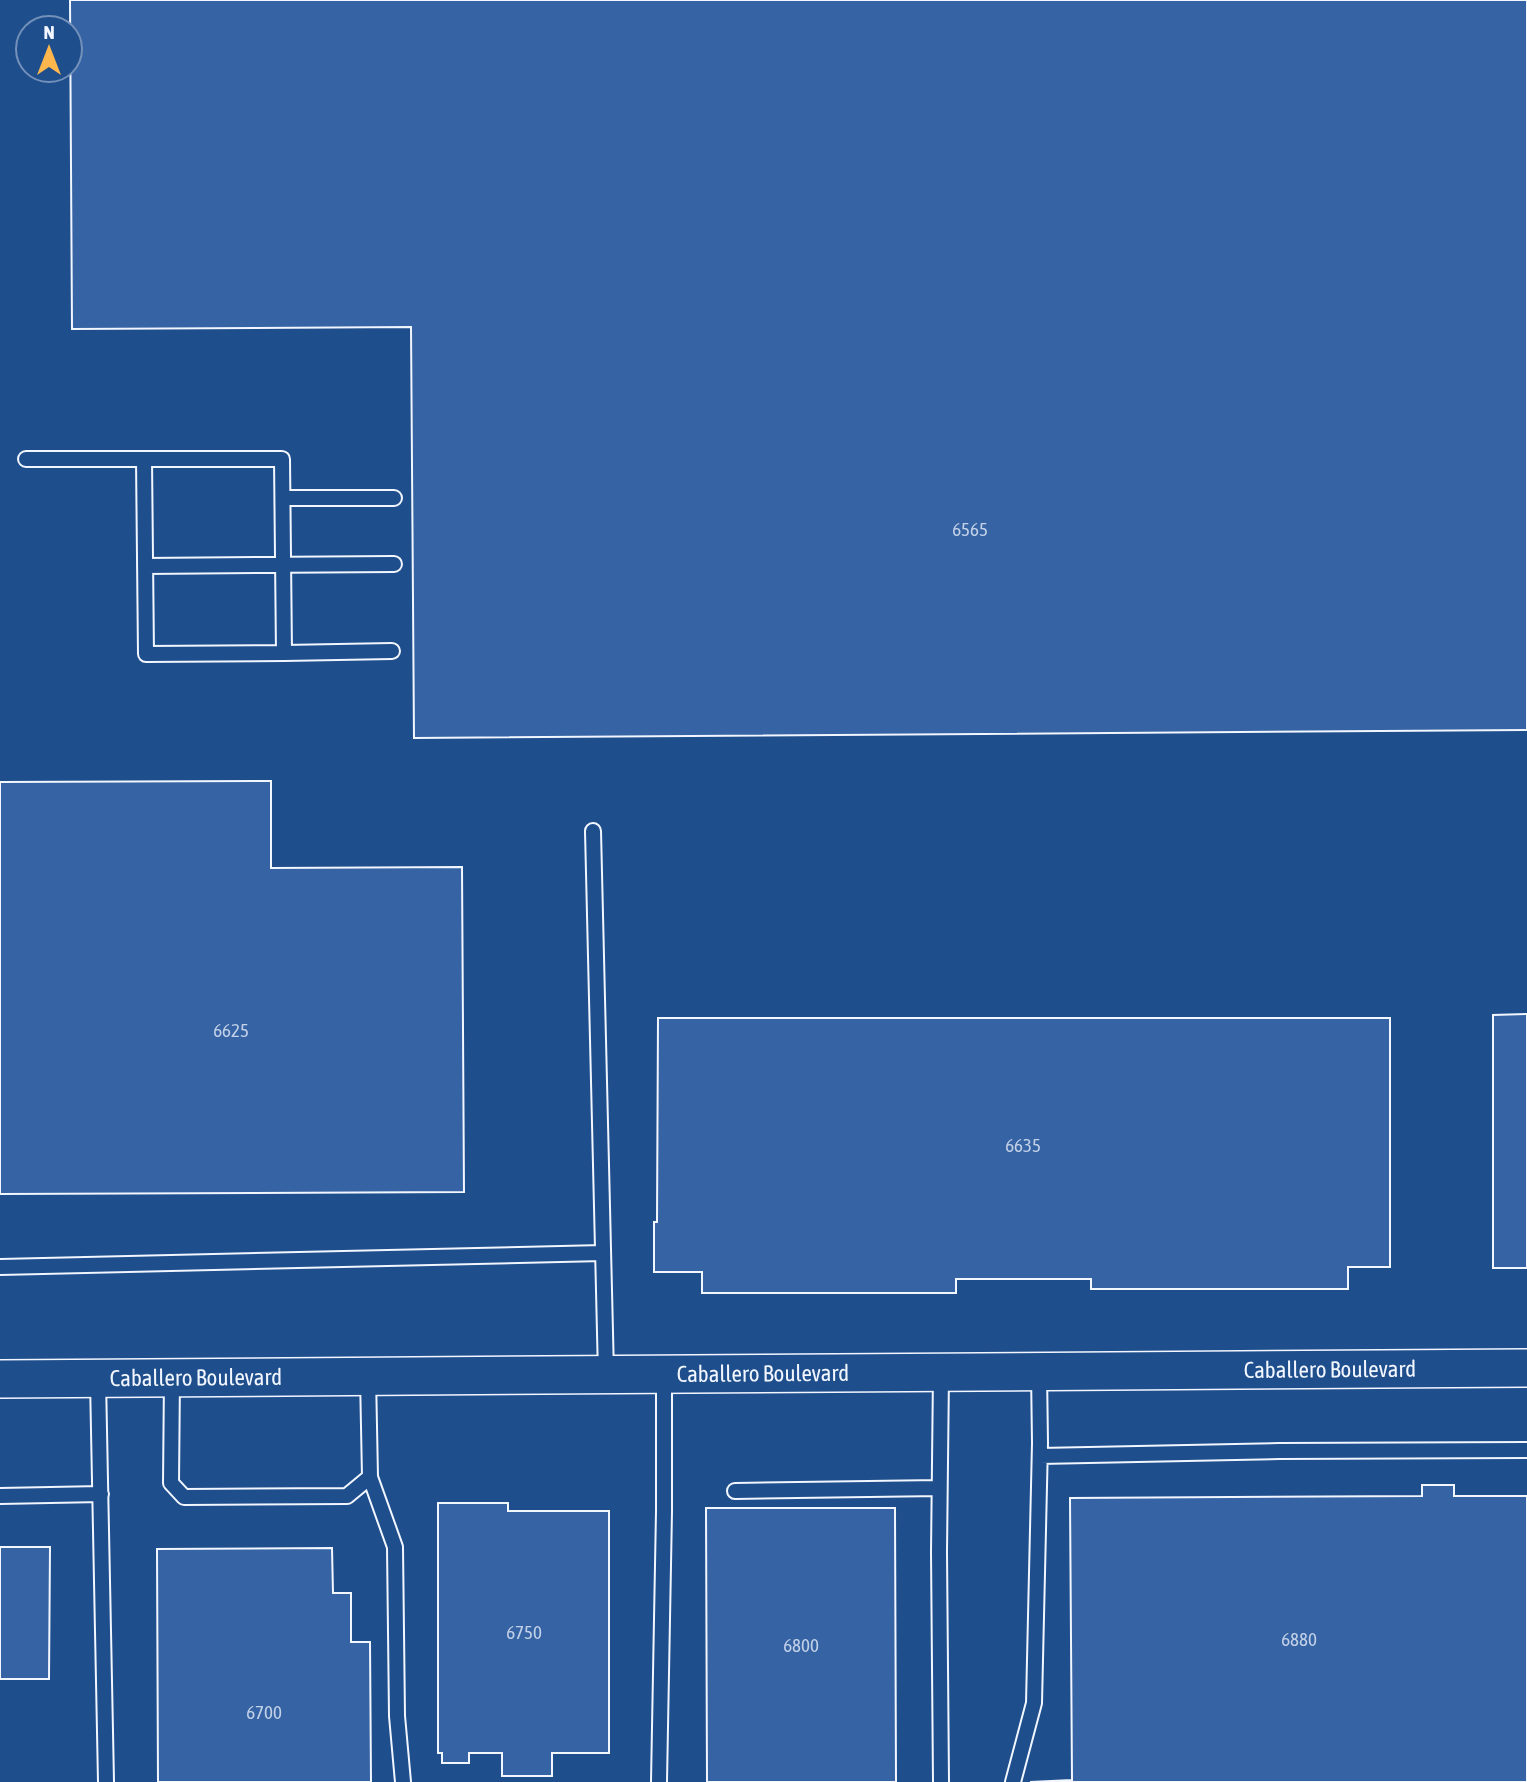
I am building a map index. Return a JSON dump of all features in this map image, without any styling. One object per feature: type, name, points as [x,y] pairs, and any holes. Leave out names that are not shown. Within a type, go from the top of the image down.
[{"type":"street","name":"Caballero Boulevard","points":[[0,1379],[1527,1368]]},
{"type":"lane","points":[[26,459],[282,459],[285,653]]},
{"type":"lane","points":[[144,460],[146,654],[392,651]]},
{"type":"lane","points":[[283,498],[394,498]]},
{"type":"lane","points":[[145,566],[394,564]]},
{"type":"lane","points":[[593,831],[606,1374]]},
{"type":"lane","points":[[0,1267],[603,1253]]},
{"type":"lane","points":[[941,1371],[941,1782]]},
{"type":"lane","points":[[1013,1782],[1034,1703],[1040,1456],[1039,1371]]},
{"type":"lane","points":[[659,1782],[664,1374]]},
{"type":"lane","points":[[368,1376],[370,1477],[395,1547],[397,1716],[403,1782]]},
{"type":"lane","points":[[172,1377],[171,1483],[184,1497],[346,1496],[370,1477]]},
{"type":"lane","points":[[98,1378],[106,1782]]},
{"type":"lane","points":[[1040,1456],[1527,1450]]},
{"type":"lane","points":[[735,1490],[940,1488]]},
{"type":"lane","points":[[0,1496],[101,1494]]},
{"type":"building","points":[[70,0],[1527,0],[1527,730],[414,738],[411,327],[72,329],[71,84],[84,84],[84,14],[70,14]]},
{"type":"building","points":[[271,781],[271,868],[462,867],[464,1192],[0,1194],[0,782]]},
{"type":"building","points":[[1527,1014],[1527,1268],[1493,1268],[1493,1015]]},
{"type":"building","points":[[658,1018],[1390,1018],[1390,1267],[1348,1267],[1348,1289],[1091,1289],[1091,1279],[956,1279],[956,1293],[702,1293],[702,1272],[654,1272],[654,1222],[657,1222]]},
{"type":"building","points":[[1422,1485],[1454,1485],[1454,1496],[1527,1496],[1527,1782],[1030,1782],[1072,1780],[1070,1498],[1422,1496]]},
{"type":"building","points":[[438,1503],[508,1503],[508,1511],[609,1511],[609,1753],[552,1753],[552,1776],[502,1776],[502,1753],[469,1753],[469,1763],[442,1763],[442,1753],[438,1753]]},
{"type":"building","points":[[706,1508],[895,1508],[896,1782],[707,1782]]},
{"type":"building","points":[[0,1547],[50,1547],[49,1679],[0,1679]]},
{"type":"building","points":[[332,1548],[333,1593],[351,1593],[351,1642],[370,1642],[371,1782],[158,1782],[157,1549]]}]
